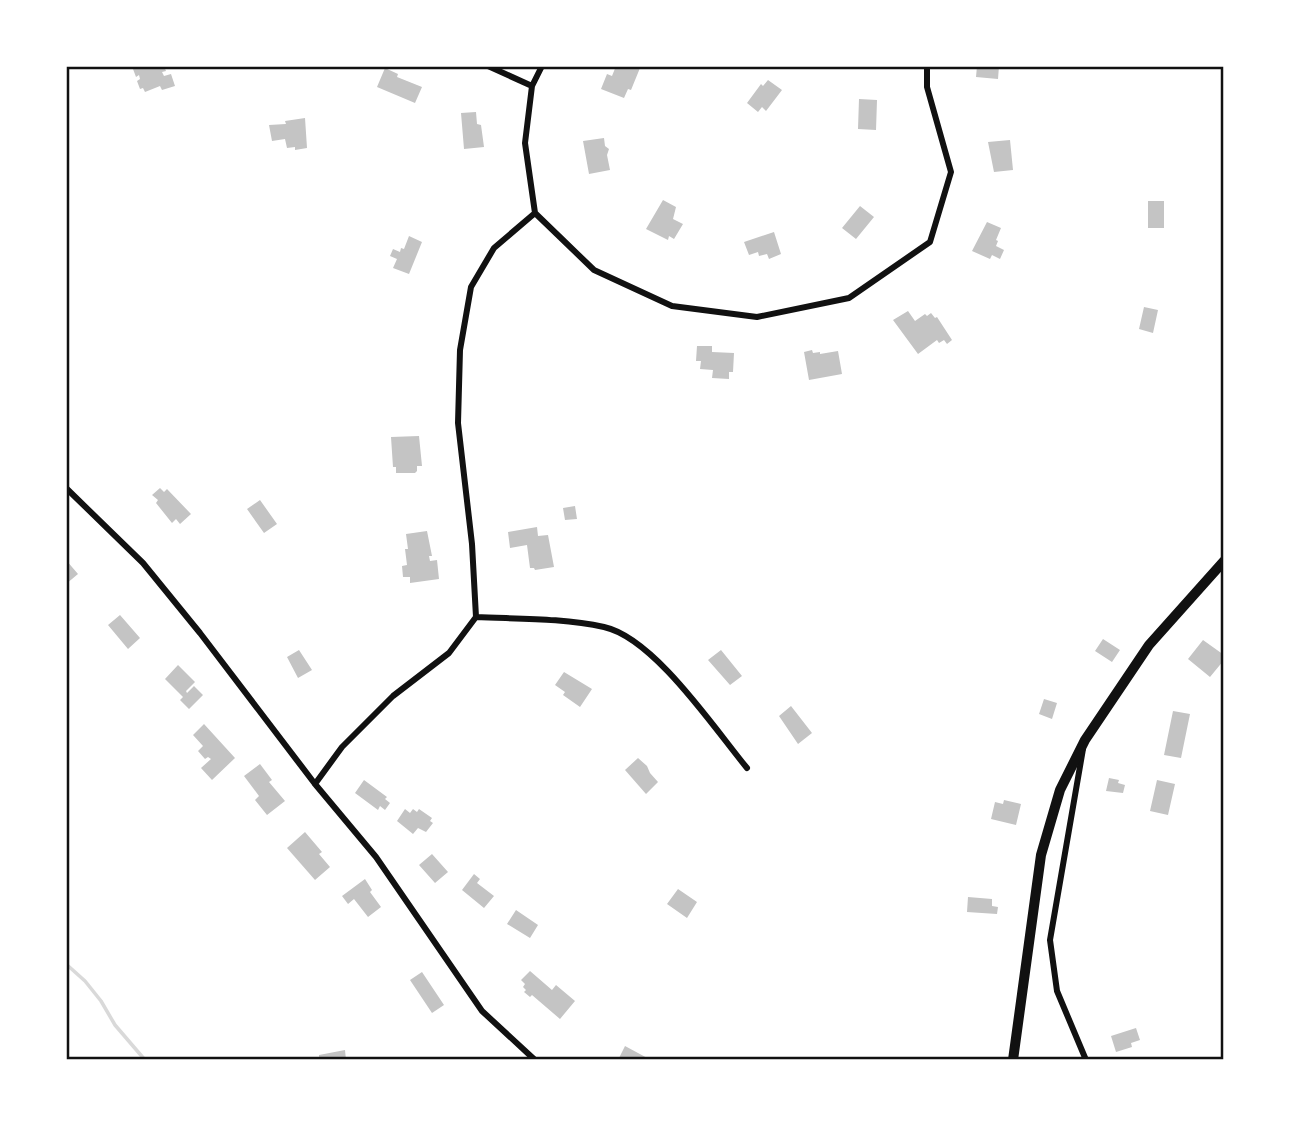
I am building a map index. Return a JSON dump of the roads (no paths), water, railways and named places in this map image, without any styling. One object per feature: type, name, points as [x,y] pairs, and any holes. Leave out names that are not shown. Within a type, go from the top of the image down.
[{"type":"main road","points":[[1013,1059],[1041,855],[1060,790],[1085,740],[1149,645],[1223,561]]},
{"type":"street","points":[[488,66],[532,86]]},
{"type":"street","points":[[542,66],[532,86],[525,143],[535,213],[594,270],[672,306],[757,317],[849,298],[930,242],[951,172],[927,87],[928,66]]},
{"type":"street","points":[[315,784],[351,739],[393,696],[449,653],[476,617],[472,544],[458,423],[460,350],[471,287],[494,248],[535,213]]},
{"type":"street","points":[[66,488],[143,563],[315,784],[376,857],[482,1011],[535,1059]]},
{"type":"street","points":[[476,617],[606,627],[637,641],[672,677],[747,768]]},
{"type":"street","points":[[1085,740],[1050,940],[1057,991],[1086,1059]]},
{"type":"waterway","points":[[66,964],[85,981],[115,1025],[145,1060]]}]
